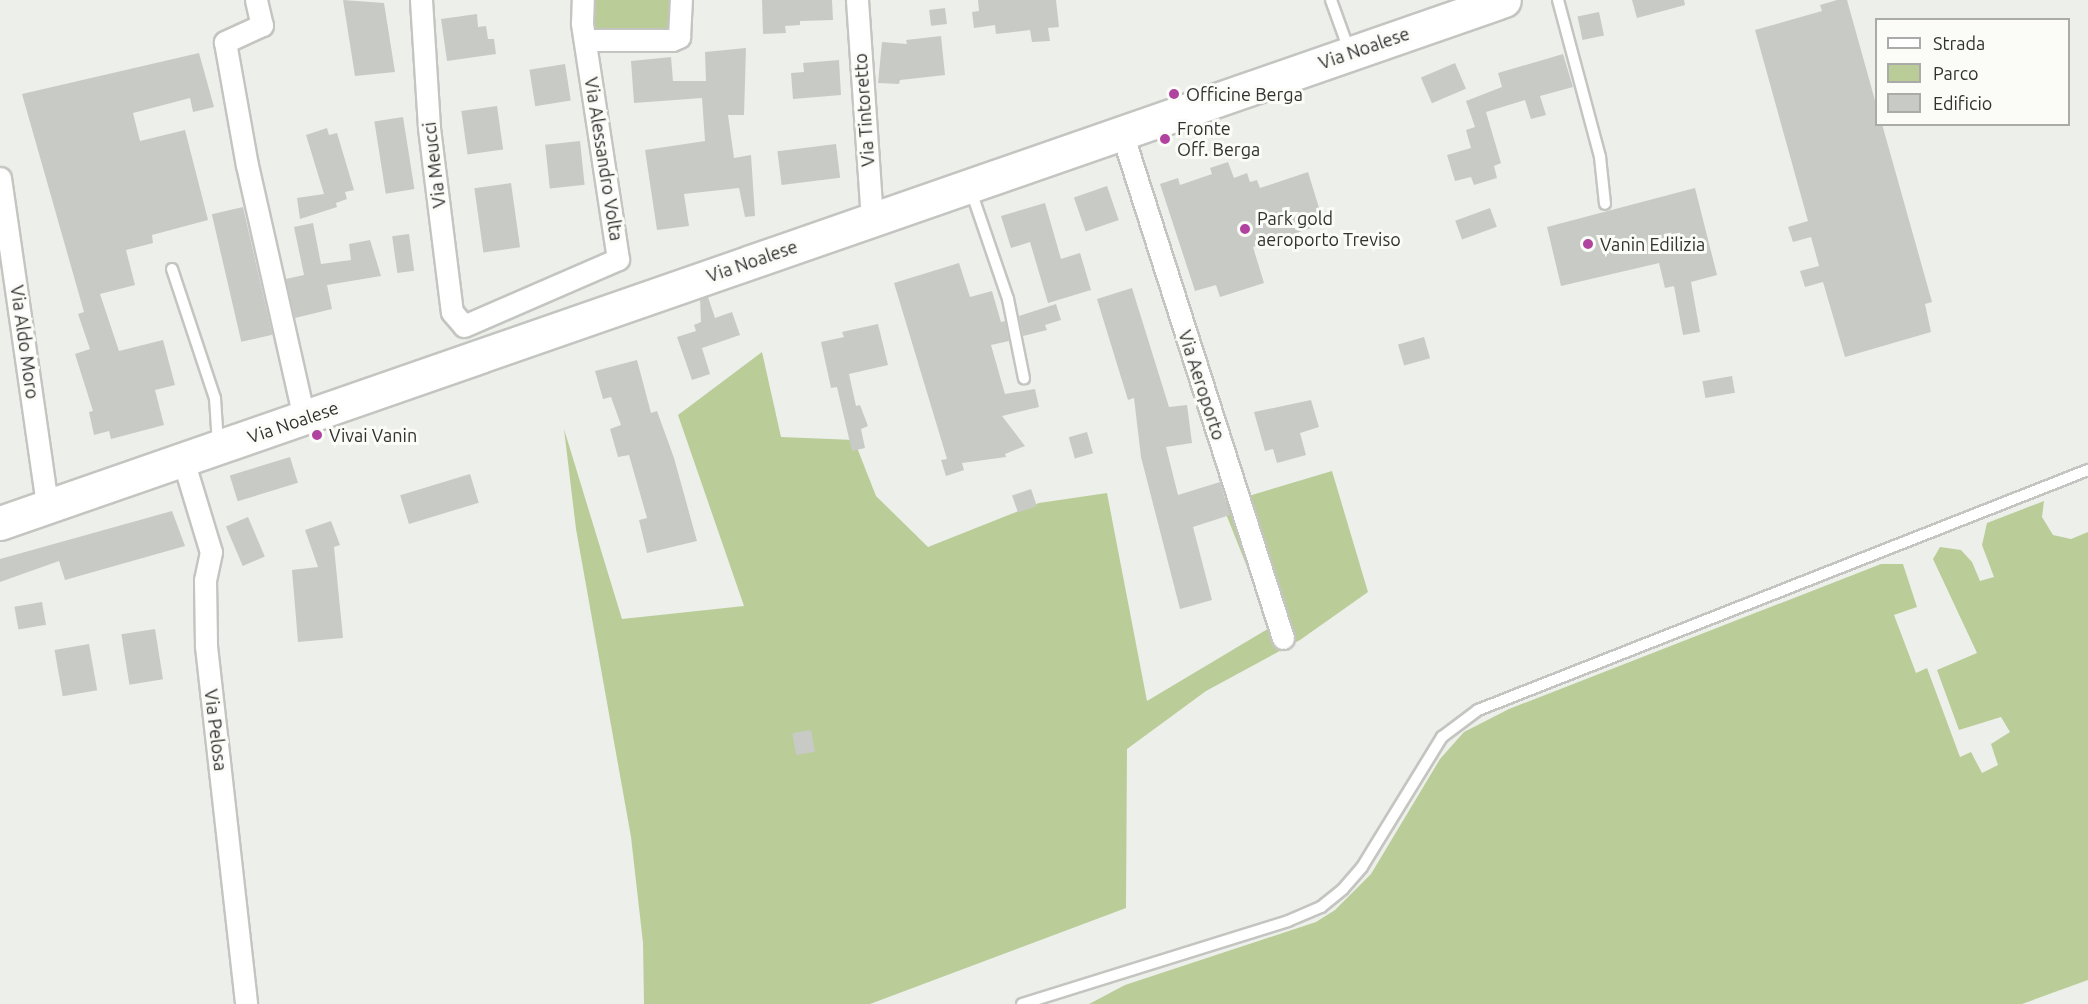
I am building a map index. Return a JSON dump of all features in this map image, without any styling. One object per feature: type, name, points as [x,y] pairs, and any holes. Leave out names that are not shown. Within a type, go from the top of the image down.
[{"type":"main road","name":"Via Noalese","points":[[0,523],[1504,0]]},
{"type":"street","points":[[255,0],[262,25],[225,42],[247,165],[304,418]]},
{"type":"street","name":"Via Meucci","points":[[421,0],[429,128],[452,312],[464,326]]},
{"type":"street","name":"Via Alessandro Volta","points":[[464,326],[618,259],[585,40],[583,0]]},
{"type":"street","points":[[585,40],[672,40],[680,37],[681,0]]},
{"type":"street","name":"Via Tintoretto","points":[[857,0],[872,219]]},
{"type":"street","name":"Via Aeroporto","points":[[1122,133],[1283,638]]},
{"type":"street","name":"Via Aldo Moro","points":[[0,178],[47,506]]},
{"type":"street","points":[[464,326],[470,360]]},
{"type":"street","name":"Via Pelosa","points":[[183,460],[211,552],[205,580],[206,646],[246,1004]]},
{"type":"lane","points":[[1331,0],[1350,53]]},
{"type":"lane","points":[[1558,0],[1600,157],[1605,204]]},
{"type":"lane","points":[[969,185],[1011,309],[1024,378]]},
{"type":"lane","points":[[172,269],[215,398],[218,448]]},
{"type":"lane","points":[[1022,1004],[1288,921],[1320,907],[1343,889],[1362,867],[1442,737],[1478,710],[2088,470]]},
{"type":"green space","points":[[590,0],[672,0],[672,34],[590,34]]},
{"type":"green space","points":[[762,352],[781,437],[854,440],[876,496],[928,547],[1039,503],[1107,493],[1147,701],[1271,627],[1222,504],[1332,471],[1368,592],[1300,640],[1206,691],[1127,749],[1126,908],[870,1004],[644,1004],[643,943],[631,837],[576,529],[564,429],[622,619],[744,606],[678,415]]},
{"type":"green space","points":[[2044,501],[2042,517],[2053,535],[2071,539],[2088,532],[2088,980],[2022,1004],[1089,1004],[1125,985],[1316,922],[1335,910],[1371,874],[1440,759],[1464,732],[1509,709],[1881,564],[1903,564],[1917,607],[1894,615],[1916,673],[1927,668],[1960,757],[1971,752],[1982,773],[1998,765],[1991,744],[2010,732],[2001,717],[1959,730],[1937,670],[1977,653],[1933,559],[1940,547],[1961,550],[1972,562],[1980,581],[1994,577],[1982,545],[1987,523]]},
{"type":"building","points":[[343,0],[384,3],[395,72],[355,76]]},
{"type":"building","points":[[762,0],[832,0],[833,20],[800,21],[800,25],[785,26],[786,33],[763,34]]},
{"type":"building","points":[[978,0],[1056,0],[1059,27],[1048,28],[1050,41],[1032,42],[1030,30],[996,34],[995,25],[974,28],[972,12],[979,11]]},
{"type":"building","points":[[1632,0],[1684,0],[1685,5],[1637,18]]},
{"type":"building","points":[[1837,0],[1847,0],[1875,100],[1875,126],[1883,126],[1932,302],[1925,304],[1931,332],[1845,357],[1823,282],[1805,287],[1800,271],[1819,266],[1811,237],[1793,242],[1788,227],[1808,221],[1755,30],[1822,11],[1820,5]]},
{"type":"building","points":[[945,8],[947,24],[931,26],[929,10]]},
{"type":"building","points":[[1599,12],[1604,35],[1582,40],[1577,17]]},
{"type":"building","points":[[477,14],[478,27],[486,26],[488,39],[494,39],[496,54],[447,61],[441,19]]},
{"type":"building","points":[[941,36],[945,75],[900,80],[899,84],[878,83],[882,42],[907,44],[906,40]]},
{"type":"building","points":[[746,48],[744,115],[728,115],[734,158],[751,155],[755,216],[745,217],[739,188],[684,194],[689,226],[657,230],[645,150],[705,141],[702,98],[634,103],[631,61],[671,57],[673,81],[706,81],[705,52]]},
{"type":"building","points":[[199,53],[214,107],[193,112],[190,98],[133,113],[140,141],[185,130],[208,220],[152,235],[153,243],[126,250],[135,285],[100,294],[119,351],[163,340],[175,385],[155,390],[164,425],[111,439],[109,431],[94,435],[89,412],[93,411],[75,354],[90,349],[78,314],[84,312],[22,94]]},
{"type":"building","points":[[1563,54],[1573,87],[1540,96],[1546,115],[1531,119],[1525,100],[1486,112],[1501,163],[1494,166],[1497,178],[1474,185],[1471,177],[1455,181],[1447,155],[1471,148],[1466,130],[1475,127],[1466,101],[1502,87],[1498,73]]},
{"type":"building","points":[[839,60],[841,95],[793,99],[791,73],[804,72],[803,63]]},
{"type":"building","points":[[1455,63],[1466,89],[1432,103],[1421,77]]},
{"type":"building","points":[[565,64],[571,101],[535,106],[529,70]]},
{"type":"building","points":[[497,106],[503,150],[467,155],[461,111]]},
{"type":"building","points":[[403,117],[414,189],[386,194],[374,122]]},
{"type":"building","points":[[327,128],[329,135],[337,133],[354,190],[345,192],[347,199],[336,203],[337,207],[300,219],[297,198],[324,194],[306,135]]},
{"type":"building","points":[[580,141],[585,185],[550,188],[545,145]]},
{"type":"building","points":[[836,144],[840,178],[782,185],[777,151]]},
{"type":"building","points":[[1228,162],[1234,178],[1247,173],[1250,182],[1257,180],[1260,188],[1308,172],[1324,224],[1253,247],[1264,283],[1220,297],[1216,285],[1195,291],[1160,184],[1178,178],[1180,185],[1212,174],[1210,168]]},
{"type":"building","points":[[511,183],[520,247],[483,253],[474,188]]},
{"type":"building","points":[[1107,186],[1119,220],[1086,231],[1074,197]]},
{"type":"building","points":[[1695,188],[1717,275],[1691,282],[1700,332],[1683,335],[1674,286],[1665,288],[1659,263],[1561,286],[1547,227]]},
{"type":"building","points":[[1045,203],[1061,259],[1080,253],[1091,290],[1048,303],[1030,242],[1011,248],[1001,216]]},
{"type":"building","points":[[243,207],[272,335],[241,342],[212,214]]},
{"type":"building","points":[[1490,208],[1497,227],[1462,239],[1455,221]]},
{"type":"building","points":[[313,223],[321,264],[351,260],[349,244],[370,240],[381,276],[327,285],[332,309],[295,318],[286,279],[304,275],[294,227]]},
{"type":"building","points":[[409,234],[414,271],[397,273],[392,236]]},
{"type":"building","points":[[959,263],[970,297],[992,291],[1001,322],[1005,321],[1009,341],[991,345],[1005,394],[1035,389],[1039,407],[1002,416],[1025,446],[1005,454],[1006,457],[962,463],[964,470],[946,476],[941,460],[947,459],[894,283]]},
{"type":"building","points":[[1132,288],[1169,407],[1187,405],[1192,443],[1166,447],[1178,495],[1220,482],[1230,515],[1193,527],[1212,600],[1180,609],[1141,457],[1134,398],[1128,400],[1097,299]]},
{"type":"building","points":[[708,297],[715,318],[732,312],[740,335],[702,348],[710,374],[692,380],[677,337],[696,331],[694,325],[701,322],[700,299]]},
{"type":"building","points":[[1056,304],[1061,320],[1045,325],[1047,330],[1023,336],[1019,316]]},
{"type":"building","points":[[878,324],[888,365],[849,374],[856,406],[860,405],[868,426],[861,429],[865,448],[852,451],[837,387],[831,388],[821,342],[844,337],[842,332]]},
{"type":"building","points":[[1424,337],[1430,358],[1404,366],[1398,344]]},
{"type":"building","points":[[637,360],[651,413],[657,411],[674,458],[697,541],[647,553],[639,520],[647,518],[629,455],[618,457],[610,429],[621,425],[611,397],[603,399],[595,371]]},
{"type":"building","points":[[1732,376],[1735,393],[1705,398],[1702,381]]},
{"type":"building","points":[[1311,400],[1319,427],[1300,433],[1306,455],[1277,463],[1273,449],[1265,451],[1254,412]]},
{"type":"building","points":[[1087,432],[1093,453],[1075,458],[1069,437]]},
{"type":"building","points":[[290,457],[298,483],[238,501],[230,475]]},
{"type":"building","points":[[470,474],[479,503],[409,524],[400,495]]},
{"type":"building","points":[[1031,489],[1037,506],[1018,513],[1012,496]]},
{"type":"building","points":[[172,511],[185,546],[65,580],[59,561],[0,582],[0,559]]},
{"type":"building","points":[[248,517],[265,557],[243,566],[226,526]]},
{"type":"building","points":[[331,521],[340,545],[334,547],[343,638],[298,642],[292,570],[318,567],[305,530]]},
{"type":"building","points":[[42,602],[46,625],[18,630],[14,607]]},
{"type":"building","points":[[155,629],[163,679],[129,685],[121,634]]},
{"type":"building","points":[[89,644],[97,690],[63,696],[55,650]]},
{"type":"building","points":[[811,730],[815,752],[796,755],[792,733]]},
{"type":"place","name":"Officine Berga","points":[[1174,94]]},
{"type":"place","name":"Fronte Off. Berga","points":[[1165,139]]},
{"type":"place","name":"Park gold aeroporto Treviso","points":[[1245,229]]},
{"type":"place","name":"Vanin Edilizia","points":[[1588,244]]},
{"type":"place","name":"Vivai Vanin","points":[[317,435]]}]
